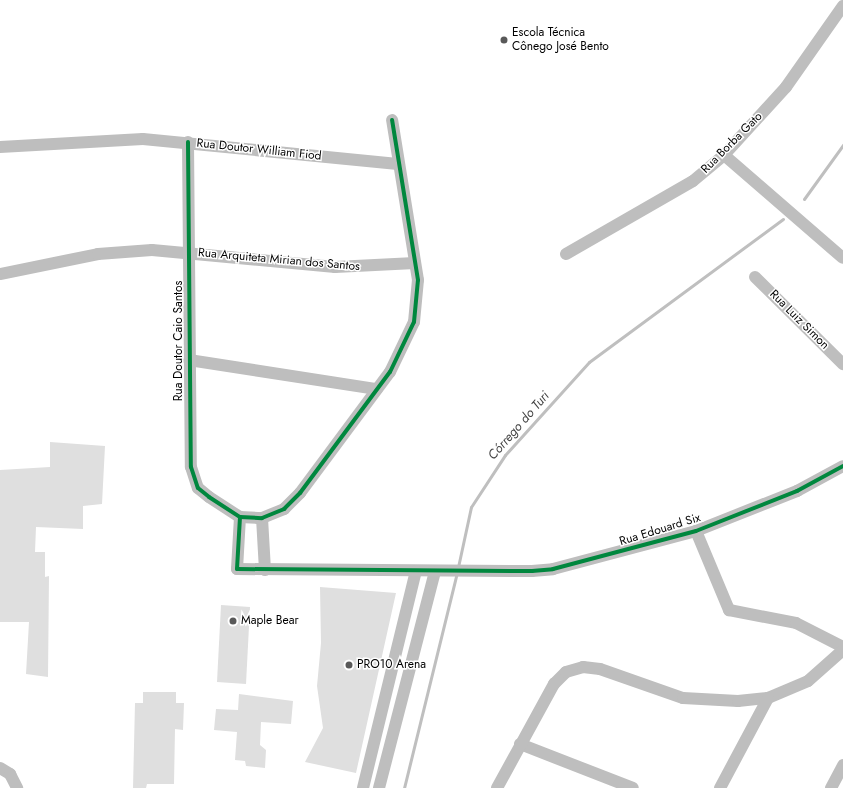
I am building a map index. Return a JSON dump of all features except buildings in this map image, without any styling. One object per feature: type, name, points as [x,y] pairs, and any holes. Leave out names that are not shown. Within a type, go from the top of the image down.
[{"type":"street","name":"Rua Borba Gato","points":[[566,254],[693,181],[724,155],[786,87],[843,6]]},
{"type":"street","points":[[240,517],[262,518],[284,509],[300,493],[377,389],[405,345],[414,322],[418,288],[392,120]]},
{"type":"street","name":"Rua Doutor William Fiod","points":[[0,147],[102,139],[188,142],[398,164]]},
{"type":"street","name":"Rua Doutor Caio Santos","points":[[188,142],[189,360],[193,476],[198,488],[240,517]]},
{"type":"street","points":[[724,155],[785,206],[843,258]]},
{"type":"street","name":"Rua Arquiteta Mirian dos Santos","points":[[0,274],[98,254],[189,252],[335,267],[415,263]]},
{"type":"street","name":"Rua Luiz Simon","points":[[755,277],[843,364]]},
{"type":"street","points":[[189,360],[377,389]]},
{"type":"street","name":"Rua Edouard Six","points":[[240,517],[237,569],[416,572],[553,569],[696,531],[797,492],[843,466]]},
{"type":"street","points":[[262,518],[265,570]]},
{"type":"street","points":[[497,788],[554,684],[566,672],[583,667],[600,669],[683,698],[738,701],[768,698],[808,681],[843,649],[796,623],[729,610],[696,531]]},
{"type":"street","points":[[363,788],[416,572]]},
{"type":"street","points":[[379,788],[435,572]]},
{"type":"street","points":[[720,788],[768,698]]},
{"type":"street","points":[[520,744],[633,788]]},
{"type":"street","points":[[831,788],[843,765]]},
{"type":"street","points":[[0,768],[10,774],[17,788]]},
{"type":"waterway","name":"Córrego do Turi","points":[[804,199],[843,145]]},
{"type":"waterway","name":"Córrego do Turi","points":[[458,567],[471,507],[505,455],[589,362],[783,219]]},
{"type":"waterway","name":"Córrego do Turi","points":[[404,788],[457,573]]},
{"type":"cycle path","points":[[188,142],[191,467],[198,488],[209,497],[240,517],[262,518],[284,509],[300,493],[390,372],[414,322],[418,280],[392,120]]},
{"type":"cycle path","points":[[240,517],[237,569],[532,571],[553,569],[696,531],[797,491],[843,466]]},
{"type":"place","name":"Escola Técnica Cônego José Bento","points":[[504,40]]},
{"type":"place","name":"Maple Bear","points":[[233,621]]},
{"type":"place","name":"PRO10 Arena","points":[[349,665]]}]
